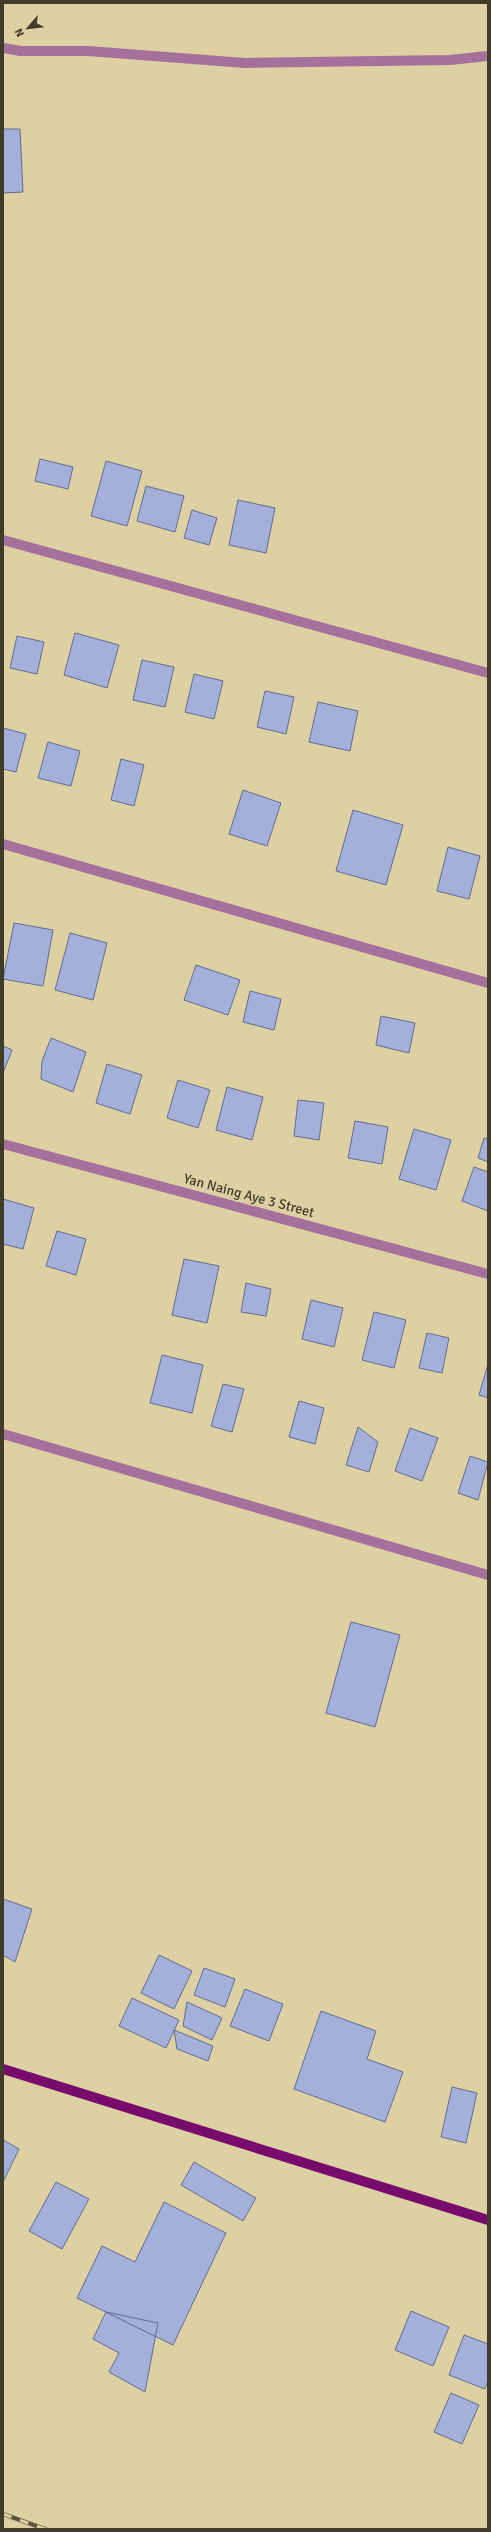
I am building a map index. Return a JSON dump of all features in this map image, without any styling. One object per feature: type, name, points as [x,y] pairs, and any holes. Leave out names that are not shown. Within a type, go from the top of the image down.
[{"type":"main road","points":[[3,2069],[488,2220]]},
{"type":"street","points":[[3,48],[21,51],[88,51],[245,63],[450,60],[488,56]]},
{"type":"street","points":[[3,540],[488,673]]},
{"type":"street","points":[[3,844],[488,983]]},
{"type":"street","name":"Yan Naing Aye 3 Street","points":[[3,1144],[488,1274]]},
{"type":"street","points":[[3,1434],[488,1574]]},
{"type":"building","points":[[3,129],[20,129],[23,192],[3,193]]},
{"type":"building","points":[[40,459],[73,467],[68,489],[35,481]]},
{"type":"building","points":[[106,461],[142,471],[127,526],[91,516]]},
{"type":"building","points":[[146,486],[184,496],[175,532],[137,521]]},
{"type":"building","points":[[238,500],[275,508],[266,553],[229,545]]},
{"type":"building","points":[[192,510],[217,518],[209,545],[184,538]]},
{"type":"building","points":[[75,633],[119,645],[107,688],[64,675]]},
{"type":"building","points":[[17,636],[44,642],[37,674],[10,668]]},
{"type":"building","points":[[142,660],[174,667],[165,707],[133,700]]},
{"type":"building","points":[[194,674],[223,681],[214,719],[185,712]]},
{"type":"building","points":[[265,691],[294,697],[286,734],[257,727]]},
{"type":"building","points":[[318,702],[358,711],[350,751],[309,742]]},
{"type":"building","points":[[3,728],[26,734],[16,772],[3,769]]},
{"type":"building","points":[[48,742],[80,751],[71,786],[38,778]]},
{"type":"building","points":[[121,759],[144,765],[134,806],[111,800]]},
{"type":"building","points":[[243,790],[281,803],[267,846],[229,834]]},
{"type":"building","points":[[353,810],[403,825],[386,885],[336,871]]},
{"type":"building","points":[[448,847],[480,856],[469,899],[437,891]]},
{"type":"building","points":[[14,923],[53,930],[43,986],[3,979]]},
{"type":"building","points":[[70,933],[107,943],[93,1000],[55,990]]},
{"type":"building","points":[[196,965],[240,980],[228,1015],[184,1000]]},
{"type":"building","points":[[250,991],[281,999],[274,1030],[243,1022]]},
{"type":"building","points":[[381,1016],[415,1023],[409,1053],[376,1045]]},
{"type":"building","points":[[51,1038],[86,1052],[73,1092],[41,1079],[42,1061]]},
{"type":"building","points":[[3,1046],[12,1050],[3,1073]]},
{"type":"building","points":[[107,1064],[142,1075],[130,1114],[96,1103]]},
{"type":"building","points":[[178,1080],[210,1090],[198,1128],[167,1118]]},
{"type":"building","points":[[227,1087],[263,1097],[252,1140],[216,1130]]},
{"type":"building","points":[[298,1100],[324,1103],[319,1140],[294,1136]]},
{"type":"building","points":[[355,1121],[388,1127],[382,1164],[348,1158]]},
{"type":"building","points":[[414,1129],[451,1140],[436,1190],[399,1179]]},
{"type":"building","points":[[484,1138],[488,1139],[488,1162],[478,1158]]},
{"type":"building","points":[[474,1167],[488,1172],[488,1211],[462,1201]]},
{"type":"building","points":[[3,1199],[34,1208],[23,1249],[3,1244]]},
{"type":"building","points":[[57,1231],[86,1239],[76,1275],[46,1266]]},
{"type":"building","points":[[184,1259],[219,1266],[207,1323],[172,1315]]},
{"type":"building","points":[[246,1283],[271,1289],[266,1316],[241,1312]]},
{"type":"building","points":[[311,1300],[343,1308],[334,1347],[302,1339]]},
{"type":"building","points":[[374,1312],[406,1320],[394,1368],[362,1360]]},
{"type":"building","points":[[427,1333],[449,1338],[442,1373],[419,1368]]},
{"type":"building","points":[[162,1355],[203,1365],[192,1413],[150,1403]]},
{"type":"building","points":[[488,1364],[488,1398],[479,1395]]},
{"type":"building","points":[[223,1384],[244,1389],[232,1432],[211,1426]]},
{"type":"building","points":[[299,1401],[324,1408],[315,1444],[289,1437]]},
{"type":"building","points":[[358,1427],[378,1442],[369,1472],[346,1465]]},
{"type":"building","points":[[410,1428],[438,1438],[422,1481],[395,1471]]},
{"type":"building","points":[[470,1456],[488,1462],[478,1500],[458,1493]]},
{"type":"building","points":[[351,1622],[400,1635],[375,1727],[326,1713]]},
{"type":"building","points":[[3,1899],[32,1909],[15,1962],[3,1955]]},
{"type":"building","points":[[159,1955],[192,1971],[174,2009],[141,1993]]},
{"type":"building","points":[[204,1968],[235,1979],[225,2007],[194,1995]]},
{"type":"building","points":[[245,1989],[283,2004],[269,2041],[230,2026]]},
{"type":"building","points":[[132,1998],[179,2020],[166,2048],[119,2026]]},
{"type":"building","points":[[187,2002],[222,2018],[212,2040],[183,2026]]},
{"type":"building","points":[[321,2011],[376,2031],[367,2059],[403,2072],[385,2122],[294,2089]]},
{"type":"building","points":[[174,2030],[213,2046],[208,2061],[177,2049]]},
{"type":"building","points":[[452,2087],[477,2093],[466,2143],[441,2137]]},
{"type":"building","points":[[3,2140],[19,2149],[3,2182]]},
{"type":"building","points":[[194,2162],[256,2198],[243,2221],[181,2185]]},
{"type":"building","points":[[56,2182],[89,2199],[62,2249],[29,2231]]},
{"type":"building","points":[[164,2202],[226,2233],[173,2345],[77,2298],[102,2246],[135,2262]]},
{"type":"building","points":[[411,2311],[449,2327],[433,2366],[395,2350]]},
{"type":"building","points":[[106,2312],[158,2323],[145,2392],[109,2372],[119,2353],[93,2339]]},
{"type":"building","points":[[464,2335],[488,2344],[488,2380],[485,2389],[449,2375]]},
{"type":"building","points":[[451,2393],[479,2405],[462,2444],[434,2432]]},
{"type":"railway","points":[[3,2514],[45,2529]]}]
